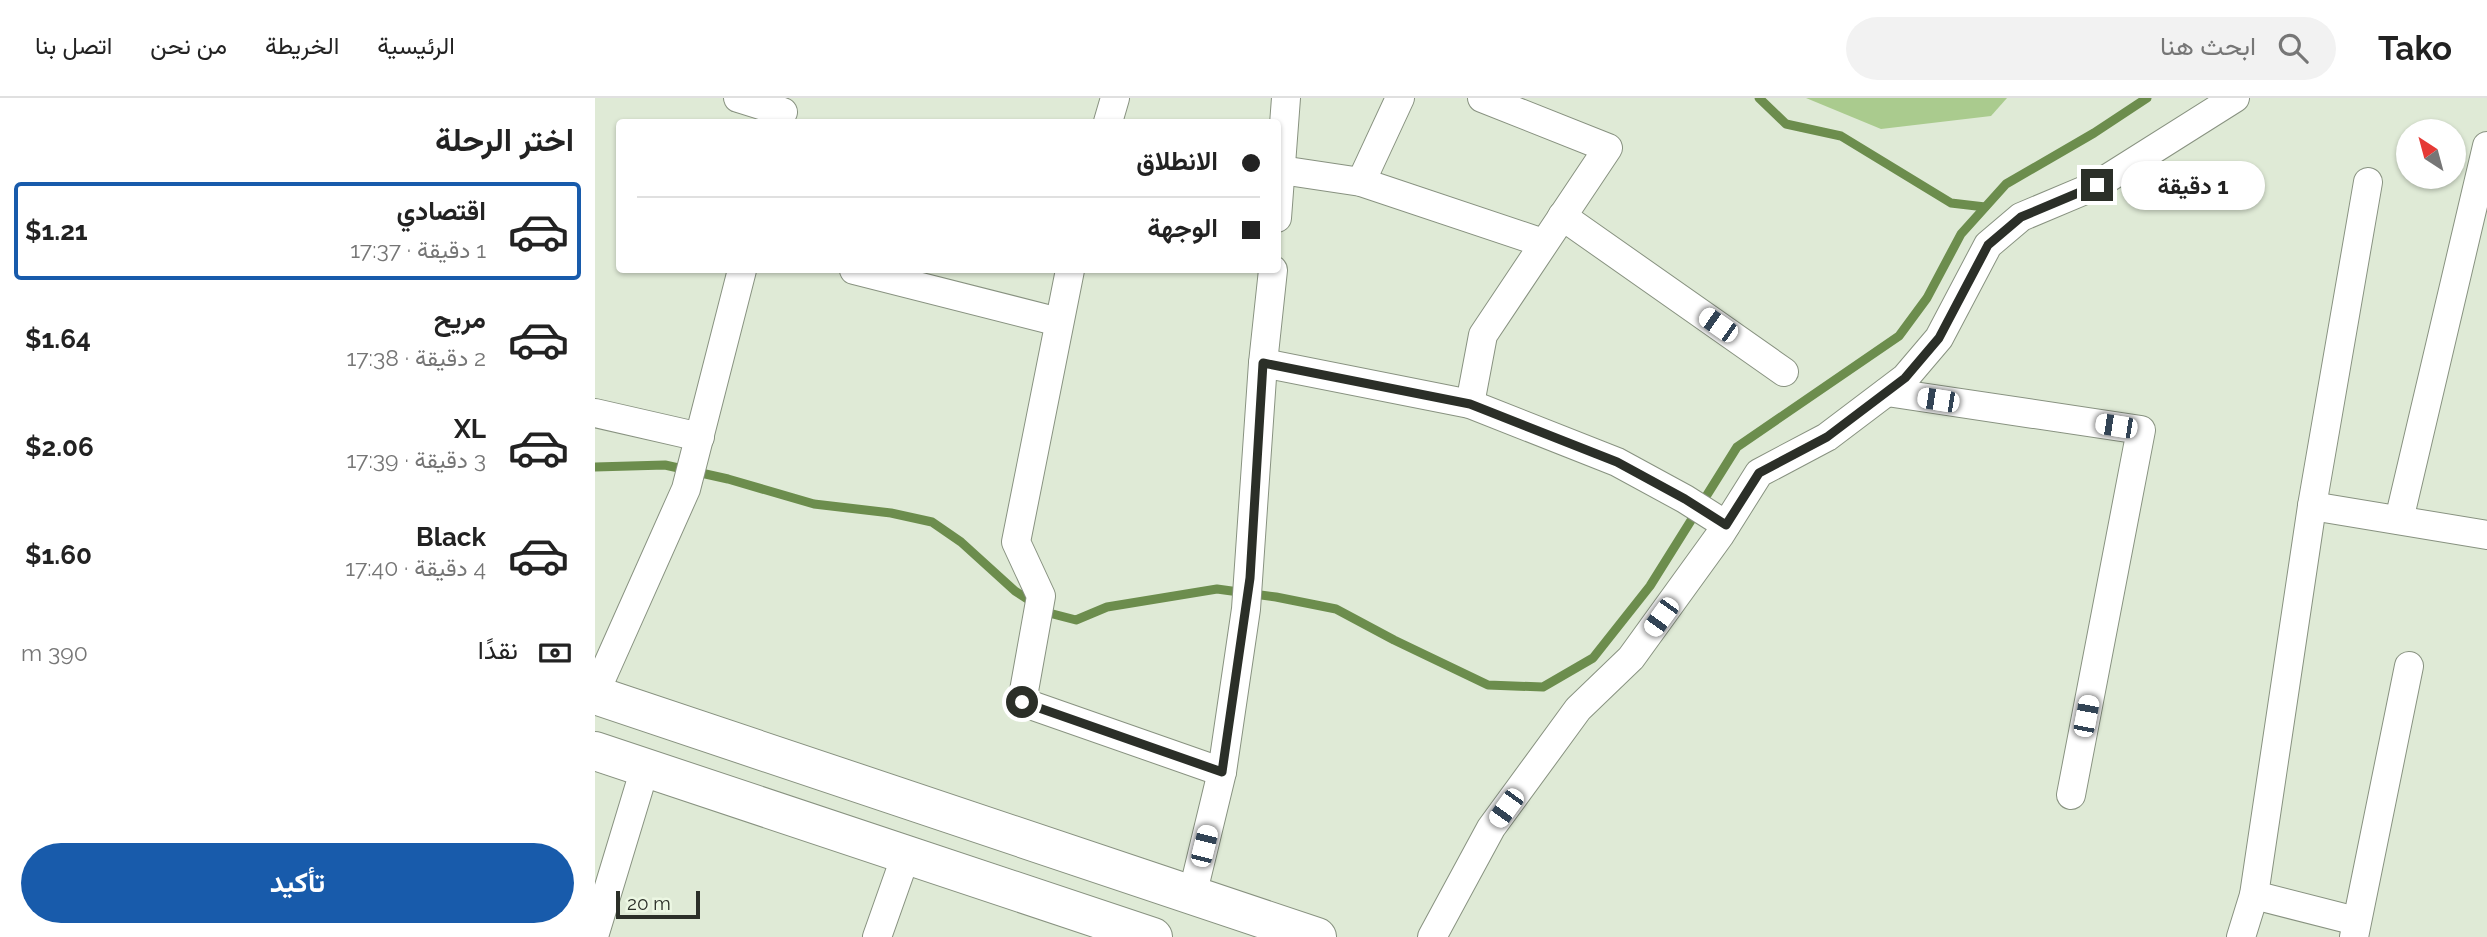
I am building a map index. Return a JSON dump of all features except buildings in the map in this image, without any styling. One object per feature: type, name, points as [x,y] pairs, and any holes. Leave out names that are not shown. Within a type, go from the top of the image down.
[{"type":"main road","points":[[595,694],[1317,937]]},
{"type":"main road","points":[[595,751],[1153,937]]},
{"type":"main road","points":[[1034,898],[1048,881],[1051,848]]},
{"type":"main road","points":[[1094,918],[1093,895],[1104,876],[1114,869]]},
{"type":"street","points":[[738,98],[783,111]]},
{"type":"street","points":[[1286,98],[1281,170],[1361,182],[1543,243]]},
{"type":"street","points":[[1361,182],[1401,98]]},
{"type":"street","points":[[1470,404],[1483,335],[1608,148],[1482,98]]},
{"type":"street","points":[[1432,937],[1491,828],[1578,709],[1631,658],[1721,522],[1759,473],[1827,437],[1905,378],[1939,338],[1988,245],[2021,217],[2097,185],[2235,98]]},
{"type":"street","points":[[2399,520],[2487,146]]},
{"type":"street","points":[[2241,937],[2254,895],[2312,506],[2368,182]]},
{"type":"street","points":[[1562,216],[1784,372]]},
{"type":"street","points":[[595,694],[685,489],[741,273]]},
{"type":"street","points":[[866,273],[1059,322]]},
{"type":"street","points":[[1069,273],[1016,542],[1041,596],[1022,702],[1222,772]]},
{"type":"street","points":[[1192,896],[1222,772],[1246,609],[1263,363],[1273,273]]},
{"type":"street","points":[[1263,363],[1470,404],[1617,462],[1721,522]]},
{"type":"street","points":[[1887,392],[2141,430],[2071,794]]},
{"type":"street","points":[[595,413],[697,447]]},
{"type":"street","points":[[2312,506],[2487,536]]},
{"type":"street","points":[[2254,895],[2355,929],[2409,666]]},
{"type":"street","points":[[595,933],[645,768]]},
{"type":"street","points":[[877,937],[906,855]]},
{"type":"green space","points":[[1806,98],[2007,98],[1991,116],[1881,129]]},
{"type":"waterway","points":[[1759,98],[1786,124],[1841,136],[1951,203],[1985,207]]},
{"type":"waterway","points":[[595,467],[665,465],[728,479],[814,504],[891,513],[932,522],[961,542],[1015,591],[1049,613],[1076,620],[1107,607],[1217,589],[1276,597],[1336,609],[1488,685],[1543,687],[1593,658],[1650,586],[1737,447],[1899,336],[1927,298],[1961,234],[2006,184],[2094,133],[2147,98]]},
{"type":"route","points":[[1022,702],[1222,772],[1250,578],[1263,363],[1470,404],[1617,462],[1726,525],[1759,473],[1827,437],[1905,378],[1939,338],[1988,245],[2021,217],[2097,185]]}]
